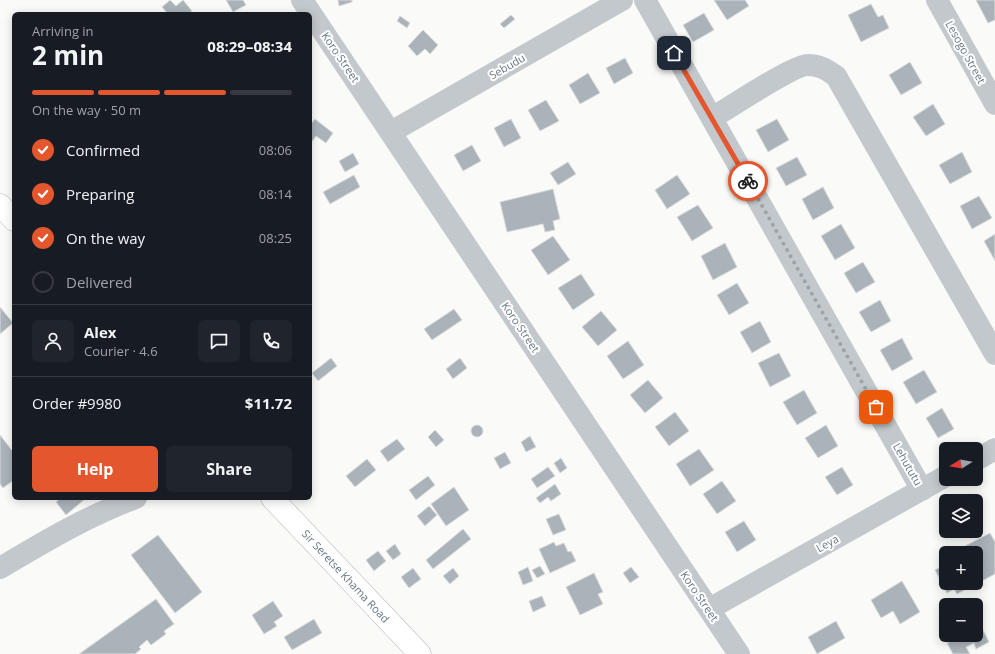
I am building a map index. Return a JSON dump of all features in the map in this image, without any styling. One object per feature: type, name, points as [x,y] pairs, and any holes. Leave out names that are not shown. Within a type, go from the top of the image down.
[{"type":"main road","points":[[0,205],[12,218]]},
{"type":"main road","name":"Sir Seretse Khama Road","points":[[274,500],[420,654]]},
{"type":"street","name":"Koro Street","points":[[302,0],[310,12]]},
{"type":"street","name":"Sebudu","points":[[391,132],[622,0]]},
{"type":"street","name":"Lehututu","points":[[645,0],[922,490]]},
{"type":"street","name":"Lesogo Street","points":[[937,0],[995,104]]},
{"type":"street","name":"Koro Street","points":[[312,15],[739,654]]},
{"type":"street","points":[[712,118],[790,72],[807,65],[822,66],[836,76],[995,354]]},
{"type":"street","points":[[983,456],[995,449]]},
{"type":"street","name":"Leya","points":[[709,609],[939,480]]},
{"type":"street","points":[[0,568],[73,525],[106,509],[131,500]]},
{"type":"building","points":[[170,0],[176,6],[183,0],[192,11],[166,12],[162,7]]},
{"type":"building","points":[[226,0],[243,0],[246,5],[233,12]]},
{"type":"building","points":[[338,0],[352,0],[352,2],[339,6]]},
{"type":"building","points":[[714,0],[745,0],[749,6],[727,20]]},
{"type":"building","points":[[976,0],[995,0],[995,20],[988,23]]},
{"type":"building","points":[[871,4],[878,17],[883,15],[889,28],[861,42],[848,15]]},
{"type":"building","points":[[704,13],[714,30],[693,42],[683,25]]},
{"type":"building","points":[[511,15],[515,19],[504,28],[500,24]]},
{"type":"building","points":[[400,16],[410,23],[407,28],[397,21]]},
{"type":"building","points":[[423,30],[438,45],[430,54],[425,49],[417,56],[408,46]]},
{"type":"building","points":[[625,58],[633,73],[614,84],[606,68]]},
{"type":"building","points":[[910,62],[922,83],[901,95],[889,75]]},
{"type":"building","points":[[588,73],[600,93],[580,104],[569,85]]},
{"type":"building","points":[[546,100],[559,121],[540,131],[528,110]]},
{"type":"building","points":[[933,104],[945,124],[926,136],[913,117]]},
{"type":"building","points":[[315,119],[333,133],[326,143],[316,136],[312,141],[312,123]]},
{"type":"building","points":[[511,119],[521,138],[504,147],[494,128]]},
{"type":"building","points":[[777,119],[789,140],[768,152],[756,130]]},
{"type":"building","points":[[472,145],[481,161],[463,171],[454,155]]},
{"type":"building","points":[[962,152],[972,172],[950,184],[939,165]]},
{"type":"building","points":[[353,153],[359,164],[345,172],[339,161]]},
{"type":"building","points":[[797,157],[807,175],[786,186],[776,168]]},
{"type":"building","points":[[568,162],[576,174],[558,185],[550,173]]},
{"type":"building","points":[[354,175],[360,187],[330,204],[323,192]]},
{"type":"building","points":[[677,175],[690,194],[667,209],[655,190]]},
{"type":"building","points":[[823,187],[834,208],[813,220],[802,199]]},
{"type":"building","points":[[553,189],[560,219],[553,221],[555,230],[545,232],[543,224],[507,232],[500,202]]},
{"type":"building","points":[[979,196],[992,218],[972,229],[960,206]]},
{"type":"building","points":[[698,205],[713,228],[692,241],[677,217]]},
{"type":"building","points":[[841,224],[855,248],[835,260],[821,236]]},
{"type":"building","points":[[995,234],[995,261],[984,241]]},
{"type":"building","points":[[553,236],[570,260],[548,275],[531,250]]},
{"type":"building","points":[[725,243],[737,267],[713,280],[701,256]]},
{"type":"building","points":[[863,262],[875,282],[856,293],[844,273]]},
{"type":"building","points":[[581,274],[595,295],[573,310],[558,288]]},
{"type":"building","points":[[737,283],[749,303],[729,315],[717,295]]},
{"type":"building","points":[[880,300],[891,321],[871,332],[859,312]]},
{"type":"building","points":[[0,307],[12,322],[12,324],[0,334]]},
{"type":"building","points":[[454,309],[462,320],[432,340],[424,329]]},
{"type":"building","points":[[601,311],[617,330],[598,346],[582,327]]},
{"type":"building","points":[[760,321],[771,342],[752,353],[740,332]]},
{"type":"building","points":[[902,338],[913,359],[892,371],[880,350]]},
{"type":"building","points":[[628,341],[644,365],[623,379],[607,356]]},
{"type":"building","points":[[779,353],[791,376],[770,387],[758,363]]},
{"type":"building","points":[[331,358],[337,366],[318,381],[312,373]]},
{"type":"building","points":[[460,358],[467,368],[453,379],[446,369]]},
{"type":"building","points":[[924,370],[937,392],[916,404],[903,382]]},
{"type":"building","points":[[648,380],[663,398],[645,413],[630,395]]},
{"type":"building","points":[[804,390],[817,413],[797,425],[783,402]]},
{"type":"building","points":[[942,408],[954,429],[938,438],[926,418]]},
{"type":"building","points":[[675,412],[689,431],[669,446],[655,427]]},
{"type":"building","points":[[477,425],[481,427],[483,431],[481,435],[477,437],[473,435],[471,431],[473,427]]},
{"type":"building","points":[[826,425],[838,446],[818,458],[805,438]]},
{"type":"building","points":[[435,430],[444,440],[436,447],[428,437]]},
{"type":"building","points":[[0,435],[12,450],[12,481],[3,488],[0,484]]},
{"type":"building","points":[[530,436],[536,447],[526,452],[521,442]]},
{"type":"building","points":[[397,439],[405,449],[388,462],[380,451]]},
{"type":"building","points":[[699,449],[714,470],[690,486],[676,464]]},
{"type":"building","points":[[505,452],[511,463],[500,469],[494,458]]},
{"type":"building","points":[[561,458],[567,468],[560,473],[554,463]]},
{"type":"building","points":[[367,459],[376,470],[355,487],[346,476]]},
{"type":"building","points":[[548,467],[555,476],[537,488],[531,479]]},
{"type":"building","points":[[842,467],[853,485],[837,495],[825,477]]},
{"type":"building","points":[[428,476],[435,485],[416,500],[409,490]]},
{"type":"building","points":[[722,481],[736,501],[717,514],[703,494]]},
{"type":"building","points":[[555,484],[561,494],[551,501],[548,497],[540,503],[536,498]]},
{"type":"building","points":[[454,487],[469,510],[446,526],[431,504]]},
{"type":"building","points":[[58,500],[84,500],[66,515],[56,502]]},
{"type":"building","points":[[429,506],[437,515],[425,526],[417,516]]},
{"type":"building","points":[[559,514],[566,530],[553,535],[546,519]]},
{"type":"building","points":[[744,521],[756,540],[737,552],[725,532]]},
{"type":"building","points":[[463,529],[471,539],[433,569],[426,560]]},
{"type":"building","points":[[990,533],[995,542],[995,574],[983,580],[983,546],[965,546],[983,538]]},
{"type":"building","points":[[158,535],[202,592],[175,613],[131,555]]},
{"type":"building","points":[[554,542],[556,546],[564,543],[568,552],[571,551],[576,561],[550,573],[539,549]]},
{"type":"building","points":[[395,544],[401,554],[393,560],[386,551]]},
{"type":"building","points":[[378,551],[386,561],[374,571],[366,560]]},
{"type":"building","points":[[540,566],[545,574],[537,578],[532,570]]},
{"type":"building","points":[[528,567],[533,581],[523,585],[518,572]]},
{"type":"building","points":[[631,567],[639,577],[630,583],[623,573]]},
{"type":"building","points":[[413,568],[421,579],[409,588],[401,577]]},
{"type":"building","points":[[453,568],[459,576],[450,584],[443,576]]},
{"type":"building","points":[[939,568],[939,578],[935,570]]},
{"type":"building","points":[[594,573],[603,592],[598,594],[603,604],[580,615],[566,587]]},
{"type":"building","points":[[902,581],[920,612],[900,624],[893,611],[881,618],[871,600]]},
{"type":"building","points":[[945,590],[952,590],[947,593]]},
{"type":"building","points":[[955,590],[965,590],[957,594]]},
{"type":"building","points":[[542,596],[546,606],[533,612],[529,601]]},
{"type":"building","points":[[156,599],[174,624],[164,631],[166,634],[151,645],[147,640],[139,647],[141,649],[135,654],[79,654]]},
{"type":"building","points":[[273,601],[283,616],[274,622],[277,626],[264,634],[252,615]]},
{"type":"building","points":[[314,619],[322,633],[292,650],[284,637]]},
{"type":"building","points":[[836,621],[845,638],[817,654],[808,637]]},
{"type":"building","points":[[983,630],[989,642],[976,649],[974,643],[966,647],[970,654],[953,654],[947,643],[983,642]]},
{"type":"way so far","points":[[748,181],[876,407]]},
{"type":"route","points":[[674,53],[748,181]]}]
